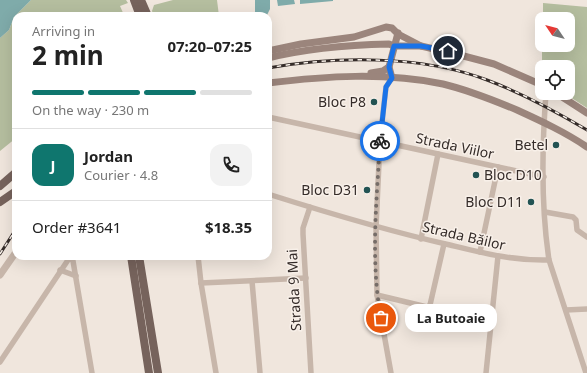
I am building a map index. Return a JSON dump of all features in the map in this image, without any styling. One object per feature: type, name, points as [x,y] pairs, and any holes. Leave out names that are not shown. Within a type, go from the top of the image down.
[{"type":"main road","points":[[134,0],[141,8]]},
{"type":"main road","points":[[272,50],[301,44],[358,36],[386,27],[392,28],[421,46]]},
{"type":"main road","points":[[392,78],[389,67],[398,33]]},
{"type":"main road","points":[[335,46],[358,36]]},
{"type":"main road","points":[[272,57],[335,46],[389,44],[394,46],[421,46],[494,64],[535,82]]},
{"type":"main road","points":[[363,76],[369,73],[383,71],[389,67]]},
{"type":"main road","points":[[272,82],[307,78],[363,76],[432,82],[459,89],[496,102],[544,122],[587,147]]},
{"type":"main road","points":[[567,100],[587,113]]},
{"type":"main road","points":[[0,186],[12,176]]},
{"type":"main road","points":[[0,202],[12,194]]},
{"type":"main road","points":[[132,260],[150,373]]},
{"type":"main road","points":[[140,260],[158,373]]},
{"type":"street","points":[[391,373],[377,295],[376,227],[380,141],[386,87],[392,78]]},
{"type":"street","points":[[546,100],[544,176],[546,244],[549,260],[586,373]]},
{"type":"street","name":"Strada Viilor","points":[[272,118],[544,176]]},
{"type":"street","points":[[421,239],[438,154]]},
{"type":"street","points":[[480,252],[498,167]]},
{"type":"street","name":"Strada Băilor","points":[[272,195],[421,239],[515,259],[549,260]]},
{"type":"street","name":"Strada 9 Mai","points":[[310,207],[303,228],[311,373]]},
{"type":"street","points":[[545,212],[573,217],[576,220],[577,230],[587,238]]},
{"type":"street","points":[[377,295],[427,307],[430,305],[444,244]]},
{"type":"street","points":[[486,373],[498,256]]},
{"type":"street","points":[[0,275],[12,258]]},
{"type":"street","points":[[0,362],[66,260]]},
{"type":"street","points":[[72,260],[91,373]]},
{"type":"street","points":[[198,260],[216,373]]},
{"type":"street","points":[[60,270],[76,276]]},
{"type":"street","points":[[201,283],[306,278]]},
{"type":"street","points":[[252,281],[260,373]]},
{"type":"street","points":[[566,310],[587,309]]},
{"type":"green space","points":[[31,0],[126,0],[128,3],[120,6],[123,12],[19,12]]},
{"type":"green space","points":[[173,0],[217,0],[218,12],[152,12],[154,5]]},
{"type":"green space","points":[[543,3],[587,7],[587,108],[575,100],[575,60],[542,60],[542,52],[575,52],[575,12],[543,12]]},
{"type":"green space","points":[[12,22],[12,141],[0,151],[0,38],[9,30]]},
{"type":"water","points":[[0,0],[31,0],[19,12],[12,12],[12,22],[9,30],[0,38]]},
{"type":"water","points":[[255,0],[270,0],[268,12],[255,12]]},
{"type":"water","points":[[277,0],[294,0],[295,4],[278,6]]},
{"type":"water","points":[[300,0],[333,0],[333,1],[300,4]]},
{"type":"railway","points":[[272,67],[322,61],[350,60],[379,60],[435,66],[462,72],[500,85],[538,103],[587,130]]},
{"type":"railway","points":[[0,254],[12,235]]},
{"type":"way so far","points":[[380,141],[376,227],[376,281],[381,318]]},
{"type":"place","name":"Bloc P8","points":[[374,102]]},
{"type":"place","name":"Betel","points":[[556,145]]},
{"type":"place","name":"Bloc D10","points":[[476,175]]},
{"type":"place","name":"Bloc D31","points":[[367,190]]},
{"type":"place","name":"Bloc D11","points":[[531,202]]},
{"type":"place","name":"La Butoaie","points":[[381,318]]},
{"type":"route","points":[[380,141],[386,87],[392,78],[389,67],[394,46],[421,46],[448,51]]}]
